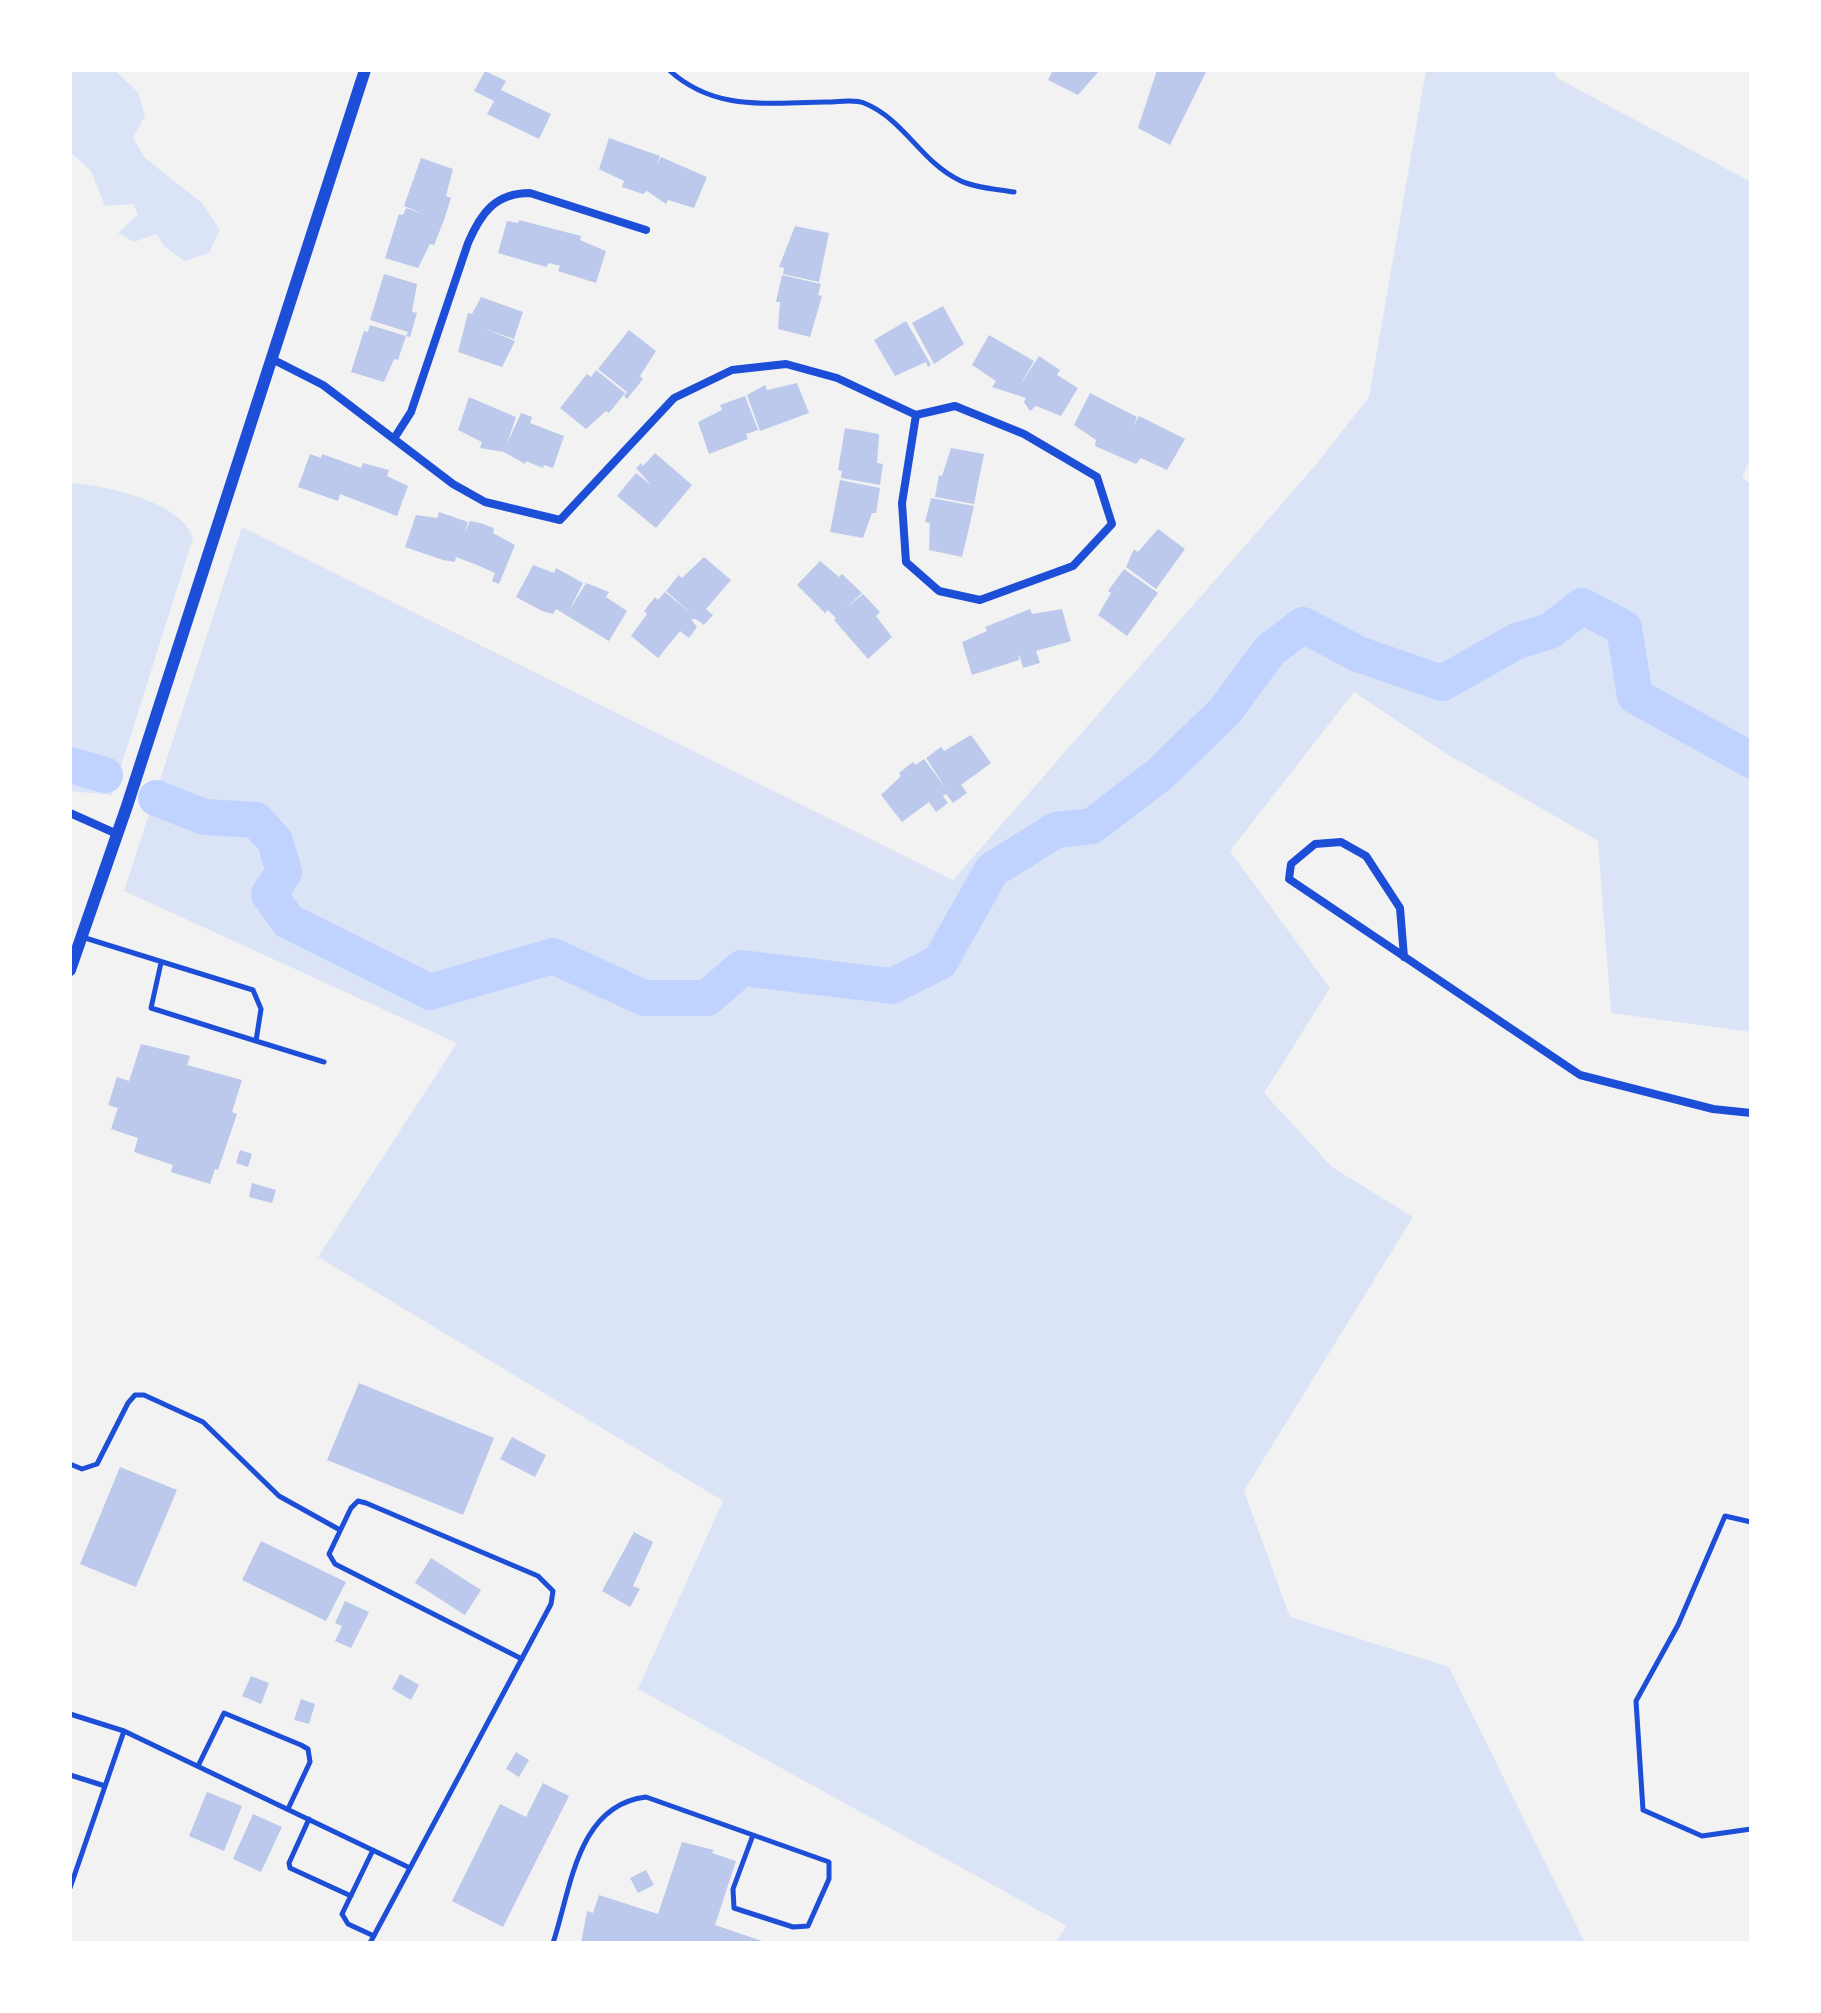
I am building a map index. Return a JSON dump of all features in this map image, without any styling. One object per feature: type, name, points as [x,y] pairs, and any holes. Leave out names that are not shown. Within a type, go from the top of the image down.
[{"type":"street","points":[[70,970],[365,70]]},
{"type":"street","points":[[395,437],[411,412],[468,243],[479,218],[492,203],[512,193],[530,193],[646,230]]},
{"type":"street","points":[[272,359],[323,385],[453,484],[485,502],[560,520],[674,398],[732,370],[786,364],[837,378],[916,415],[955,406],[1024,434],[1097,477],[1112,524],[1073,566],[980,600],[939,591],[906,562],[902,503],[916,415]]},
{"type":"street","points":[[70,813],[117,834]]},
{"type":"street","points":[[1404,957],[1400,908],[1366,856],[1341,842],[1315,844],[1291,864],[1289,879],[1404,957],[1580,1075],[1713,1109],[1751,1113]]},
{"type":"lane","points":[[669,70],[678,79],[721,100],[766,106],[861,102],[892,118],[918,149],[960,181],[1014,192]]},
{"type":"lane","points":[[81,937],[253,990],[261,1009],[256,1041]]},
{"type":"lane","points":[[161,963],[151,1008],[324,1062]]},
{"type":"lane","points":[[70,1464],[82,1469],[97,1464],[128,1403],[135,1395],[144,1395],[203,1422],[279,1496],[340,1530]]},
{"type":"lane","points":[[370,1943],[522,1659],[551,1604],[553,1591],[549,1584],[366,1503],[358,1501],[351,1508],[329,1554],[335,1564],[522,1659]]},
{"type":"lane","points":[[1751,1522],[1725,1516],[1678,1625],[1636,1701],[1643,1810],[1702,1836],[1751,1829]]},
{"type":"lane","points":[[198,1766],[224,1713],[301,1745],[308,1749],[310,1762],[288,1809]]},
{"type":"lane","points":[[70,1714],[124,1731],[410,1868]]},
{"type":"lane","points":[[70,1888],[124,1731]]},
{"type":"lane","points":[[70,1775],[105,1786]]},
{"type":"lane","points":[[553,1943],[583,1846],[609,1809],[628,1799],[646,1797],[753,1835],[829,1862],[829,1879],[808,1926],[793,1927],[734,1908],[733,1889],[753,1835]]},
{"type":"lane","points":[[309,1819],[289,1863],[290,1868],[351,1896]]},
{"type":"lane","points":[[373,1850],[342,1914],[344,1920],[374,1936]]},
{"type":"shaded area","points":[[70,70],[114,70],[138,92],[145,116],[133,138],[145,158],[202,203],[220,230],[209,253],[185,261],[166,248],[156,234],[134,242],[118,233],[138,214],[133,204],[105,206],[91,171],[70,152]]},
{"type":"shaded area","points":[[1426,70],[1553,70],[1557,78],[1751,182],[1751,456],[1742,478],[1751,484],[1751,1032],[1611,1013],[1598,841],[1442,751],[1354,692],[1230,851],[1330,988],[1264,1093],[1332,1167],[1413,1217],[1244,1491],[1290,1617],[1449,1667],[1585,1943],[1055,1943],[1067,1926],[638,1689],[723,1501],[318,1257],[457,1043],[124,891],[242,527],[953,880],[1314,467],[1369,397]]},
{"type":"shaded area","points":[[70,483],[102,487],[158,505],[186,525],[193,538],[112,795],[70,791]]},
{"type":"building","points":[[1053,70],[1100,70],[1078,95],[1048,80]]},
{"type":"building","points":[[1157,70],[1207,70],[1170,145],[1138,128]]},
{"type":"building","points":[[485,71],[506,81],[501,90],[551,114],[539,139],[487,114],[494,101],[474,91]]},
{"type":"building","points":[[609,138],[660,156],[657,164],[661,157],[707,177],[694,208],[668,200],[666,204],[647,191],[643,194],[622,187],[624,181],[599,169]]},
{"type":"building","points":[[421,158],[453,169],[446,196],[451,198],[444,220],[434,245],[430,244],[418,268],[385,258],[399,214],[403,215],[406,208],[426,215],[404,206]]},
{"type":"building","points":[[519,220],[581,236],[580,240],[606,251],[596,283],[558,271],[560,266],[549,263],[546,267],[498,253],[507,221],[518,223]]},
{"type":"building","points":[[795,226],[829,233],[819,282],[783,274],[784,268],[779,267]]},
{"type":"building","points":[[384,274],[417,284],[412,312],[417,313],[410,337],[406,336],[408,332],[370,320]]},
{"type":"building","points":[[782,275],[821,284],[818,295],[822,296],[810,337],[778,329],[780,302],[776,302]]},
{"type":"building","points":[[481,297],[523,312],[514,339],[483,328],[515,341],[502,367],[458,352],[468,313],[472,314]]},
{"type":"building","points":[[943,306],[964,344],[934,364],[912,323]]},
{"type":"building","points":[[906,321],[931,365],[928,367],[926,362],[895,376],[874,340]]},
{"type":"building","points":[[370,325],[406,336],[398,360],[394,359],[384,382],[351,372],[364,331],[368,332]]},
{"type":"building","points":[[629,330],[656,351],[640,376],[643,379],[627,399],[624,396],[627,392],[598,369]]},
{"type":"building","points":[[989,335],[1034,361],[1019,387],[1039,356],[1060,370],[1057,375],[1078,388],[1061,416],[1036,406],[1030,411],[1024,402],[1026,398],[992,387],[996,381],[972,365]]},
{"type":"building","points":[[596,370],[625,393],[609,413],[606,411],[586,429],[560,408],[587,374],[591,377]]},
{"type":"building","points":[[797,383],[809,413],[760,431],[747,395],[765,385],[767,390]]},
{"type":"building","points":[[1090,393],[1137,417],[1133,427],[1139,416],[1185,439],[1167,470],[1141,458],[1136,464],[1095,446],[1096,440],[1074,425]]},
{"type":"building","points":[[745,396],[758,430],[746,434],[748,439],[709,454],[698,422],[722,410],[720,405]]},
{"type":"building","points":[[469,397],[516,417],[507,444],[521,413],[532,417],[530,423],[564,436],[553,468],[544,465],[543,468],[526,461],[525,464],[504,452],[480,448],[482,442],[458,430]]},
{"type":"building","points":[[845,428],[879,434],[877,463],[883,464],[880,485],[841,478],[842,471],[838,470]]},
{"type":"building","points":[[951,448],[984,454],[974,504],[935,497],[939,475],[942,476]]},
{"type":"building","points":[[655,453],[692,485],[656,528],[617,496],[636,473],[651,485],[636,468],[641,463],[643,466]]},
{"type":"building","points":[[310,454],[321,458],[322,454],[361,468],[363,463],[389,470],[387,476],[408,486],[397,516],[340,494],[338,501],[298,487]]},
{"type":"building","points":[[840,480],[880,488],[876,513],[872,513],[863,538],[830,532]]},
{"type":"building","points":[[931,498],[974,506],[962,557],[929,550],[930,523],[925,522]]},
{"type":"building","points":[[439,512],[468,522],[464,535],[470,521],[494,528],[493,533],[515,545],[499,584],[492,581],[495,573],[477,565],[456,557],[455,562],[443,560],[405,547],[416,515],[437,518]]},
{"type":"building","points":[[1158,529],[1185,549],[1156,589],[1126,567],[1134,549],[1138,552]]},
{"type":"building","points":[[704,557],[731,580],[706,609],[713,615],[704,625],[691,619],[697,627],[689,638],[680,631],[658,658],[631,636],[647,614],[644,611],[655,597],[658,600],[665,592],[694,616],[666,591],[679,575],[682,578]]},
{"type":"building","points":[[820,561],[839,577],[842,574],[862,593],[845,609],[863,594],[880,612],[876,616],[892,637],[868,659],[834,620],[836,618],[828,610],[825,613],[797,585]]},
{"type":"building","points":[[533,565],[554,573],[556,568],[583,583],[569,611],[586,583],[609,592],[606,597],[627,611],[609,641],[556,609],[553,614],[542,611],[516,597]]},
{"type":"building","points":[[1124,569],[1158,593],[1127,636],[1098,615],[1111,593],[1108,591]]},
{"type":"building","points":[[1030,609],[1032,614],[1062,609],[1071,641],[1036,651],[1040,663],[1023,668],[1019,654],[1019,660],[972,675],[962,642],[987,631],[985,627]]},
{"type":"building","points":[[971,735],[991,763],[961,785],[967,793],[953,803],[946,794],[943,796],[948,803],[936,812],[929,802],[902,822],[881,795],[901,776],[899,773],[913,762],[916,765],[924,759],[947,790],[926,758],[941,747],[944,751]]},
{"type":"building","points":[[141,1044],[190,1056],[187,1065],[242,1080],[232,1112],[237,1114],[218,1170],[215,1169],[210,1184],[171,1172],[173,1165],[134,1152],[138,1138],[111,1129],[118,1108],[108,1105],[117,1077],[129,1081]]},
{"type":"building","points":[[240,1150],[252,1154],[248,1167],[236,1163]]},
{"type":"building","points":[[252,1183],[276,1190],[272,1203],[249,1197]]},
{"type":"building","points":[[359,1383],[494,1438],[463,1515],[327,1460]]},
{"type":"building","points":[[512,1437],[546,1455],[535,1477],[500,1459]]},
{"type":"building","points":[[120,1467],[177,1490],[136,1587],[80,1564]]},
{"type":"building","points":[[634,1532],[653,1542],[633,1586],[640,1589],[630,1607],[602,1591]]},
{"type":"building","points":[[261,1541],[346,1582],[326,1621],[242,1580]]},
{"type":"building","points":[[431,1558],[481,1590],[465,1615],[415,1583]]},
{"type":"building","points":[[345,1601],[369,1612],[351,1648],[335,1641],[342,1626],[335,1623]]},
{"type":"building","points":[[400,1674],[419,1685],[411,1700],[392,1689]]},
{"type":"building","points":[[251,1676],[269,1683],[261,1704],[242,1696]]},
{"type":"building","points":[[301,1699],[315,1704],[309,1724],[294,1720]]},
{"type":"building","points":[[516,1752],[529,1760],[519,1777],[506,1769]]},
{"type":"building","points":[[543,1783],[569,1796],[503,1927],[452,1901],[500,1804],[526,1817]]},
{"type":"building","points":[[207,1792],[242,1806],[224,1851],[189,1836]]},
{"type":"building","points":[[253,1814],[282,1827],[261,1872],[233,1859]]},
{"type":"building","points":[[682,1842],[714,1850],[712,1853],[736,1861],[715,1925],[768,1943],[581,1943],[587,1911],[593,1913],[599,1895],[658,1914]]},
{"type":"building","points":[[646,1870],[654,1885],[638,1893],[630,1878]]},
{"type":"waterway","points":[[156,798],[204,817],[256,820],[275,841],[284,872],[269,894],[288,921],[430,992],[553,956],[644,998],[707,998],[742,968],[892,986],[940,962],[992,870],[1056,830],[1092,826],[1160,774],[1225,711],[1270,650],[1303,625],[1358,654],[1442,683],[1517,641],[1550,631],[1582,606],[1624,628],[1635,696],[1751,760]]},
{"type":"waterway","points":[[70,765],[105,775]]}]
